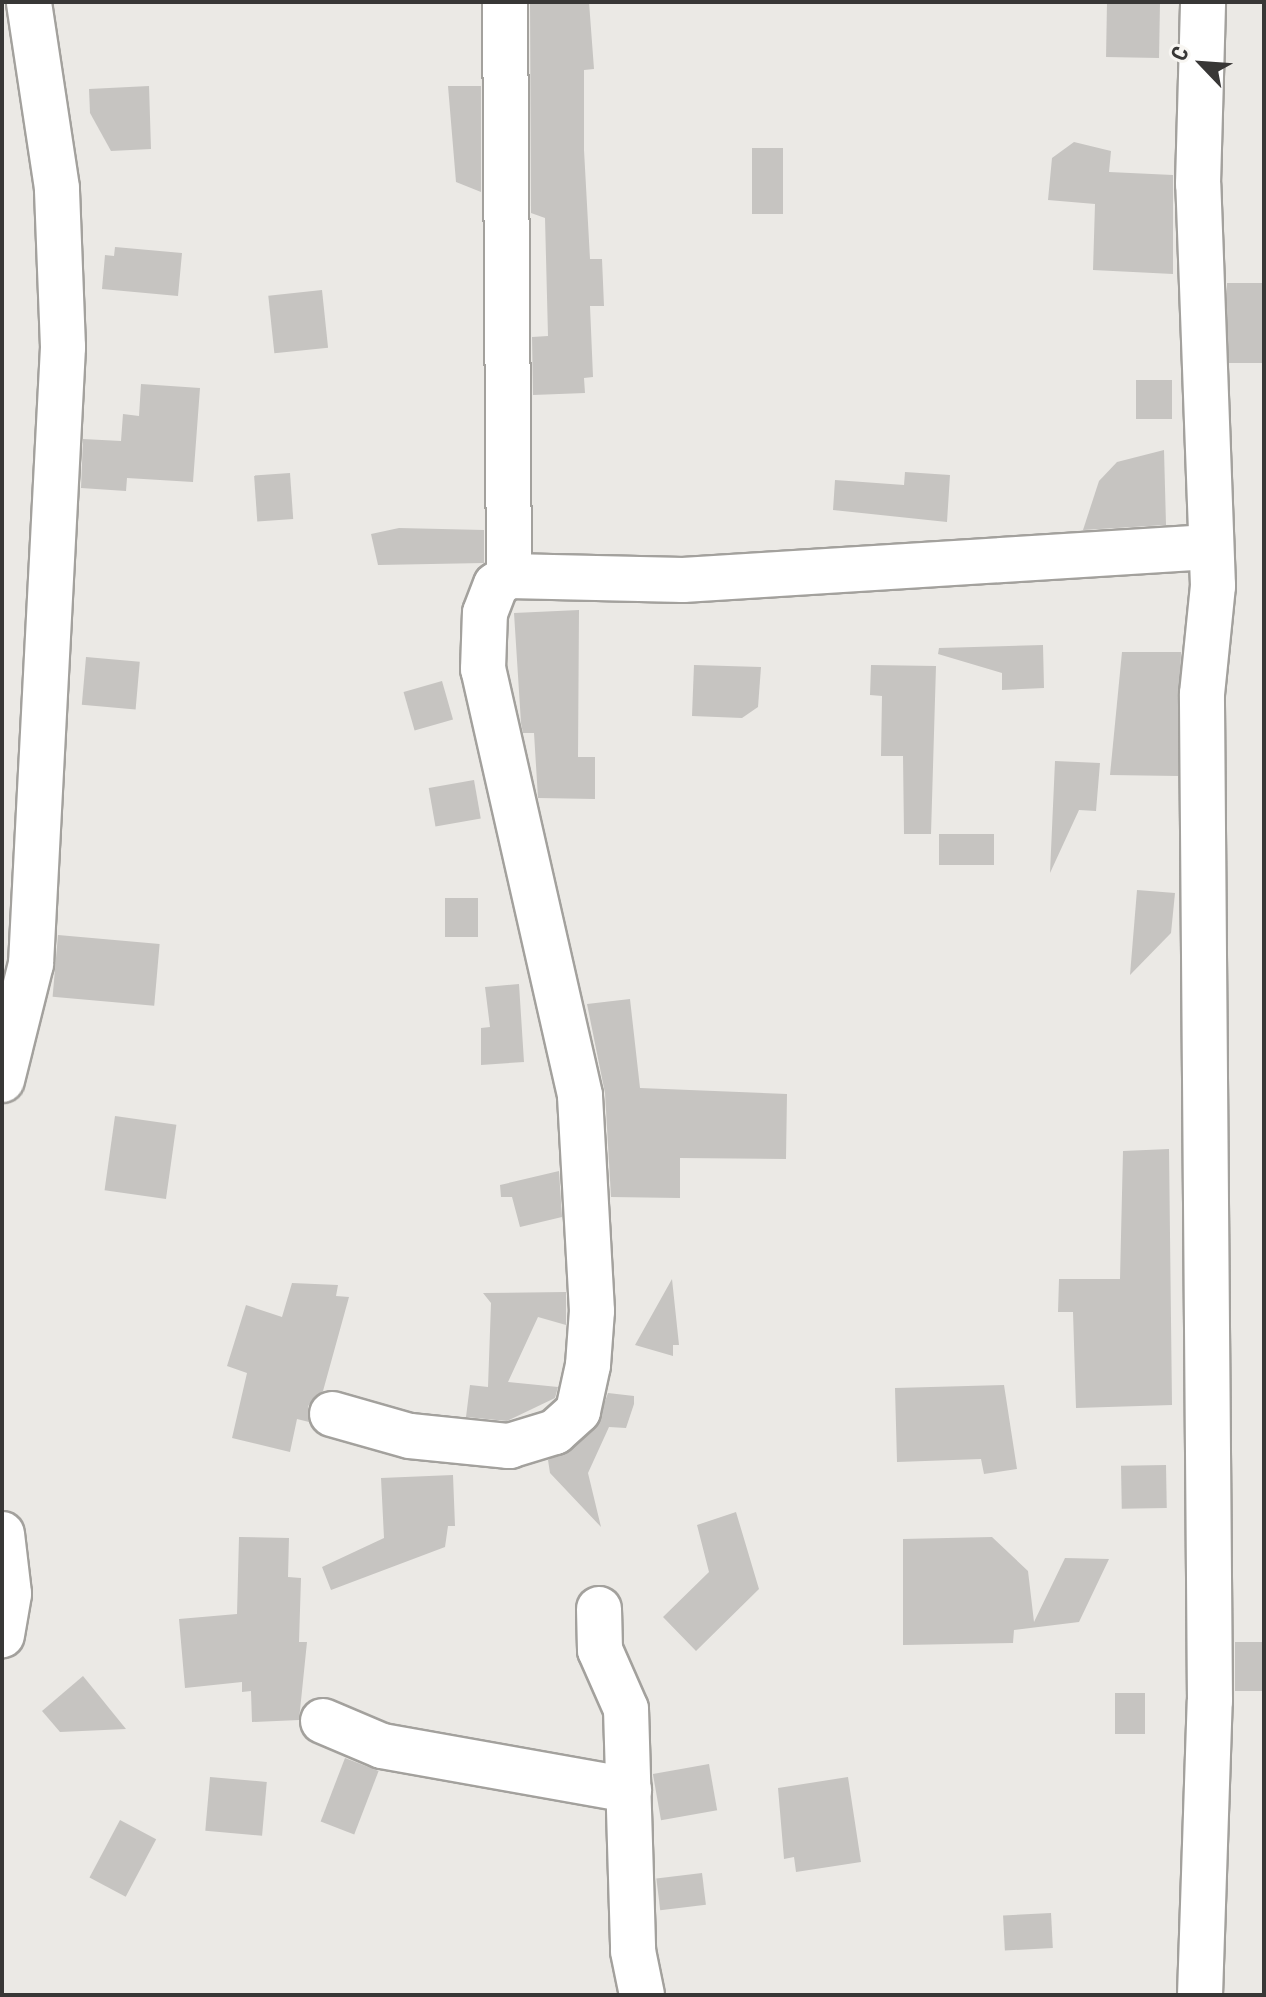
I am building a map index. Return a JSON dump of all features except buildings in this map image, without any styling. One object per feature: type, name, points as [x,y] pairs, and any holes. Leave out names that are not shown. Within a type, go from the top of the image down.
[{"type":"street","points":[[2,1080],[31,964],[63,362],[57,188],[29,2]]},
{"type":"street","points":[[505,2],[509,576]]},
{"type":"street","points":[[1200,1995],[1210,1701],[1202,799],[1209,547],[1198,184],[1203,2]]},
{"type":"street","points":[[332,1414],[410,1436],[509,1446],[555,1432],[578,1411],[588,1365],[592,1311],[580,1095],[506,793],[483,669],[474,596],[509,576],[730,578],[1209,547]]},
{"type":"street","points":[[2,1534],[9,1594],[2,1635]]},
{"type":"street","points":[[599,1609],[600,1650],[626,1709],[633,1951],[642,1995]]},
{"type":"street","points":[[323,1721],[382,1746],[629,1790]]}]
